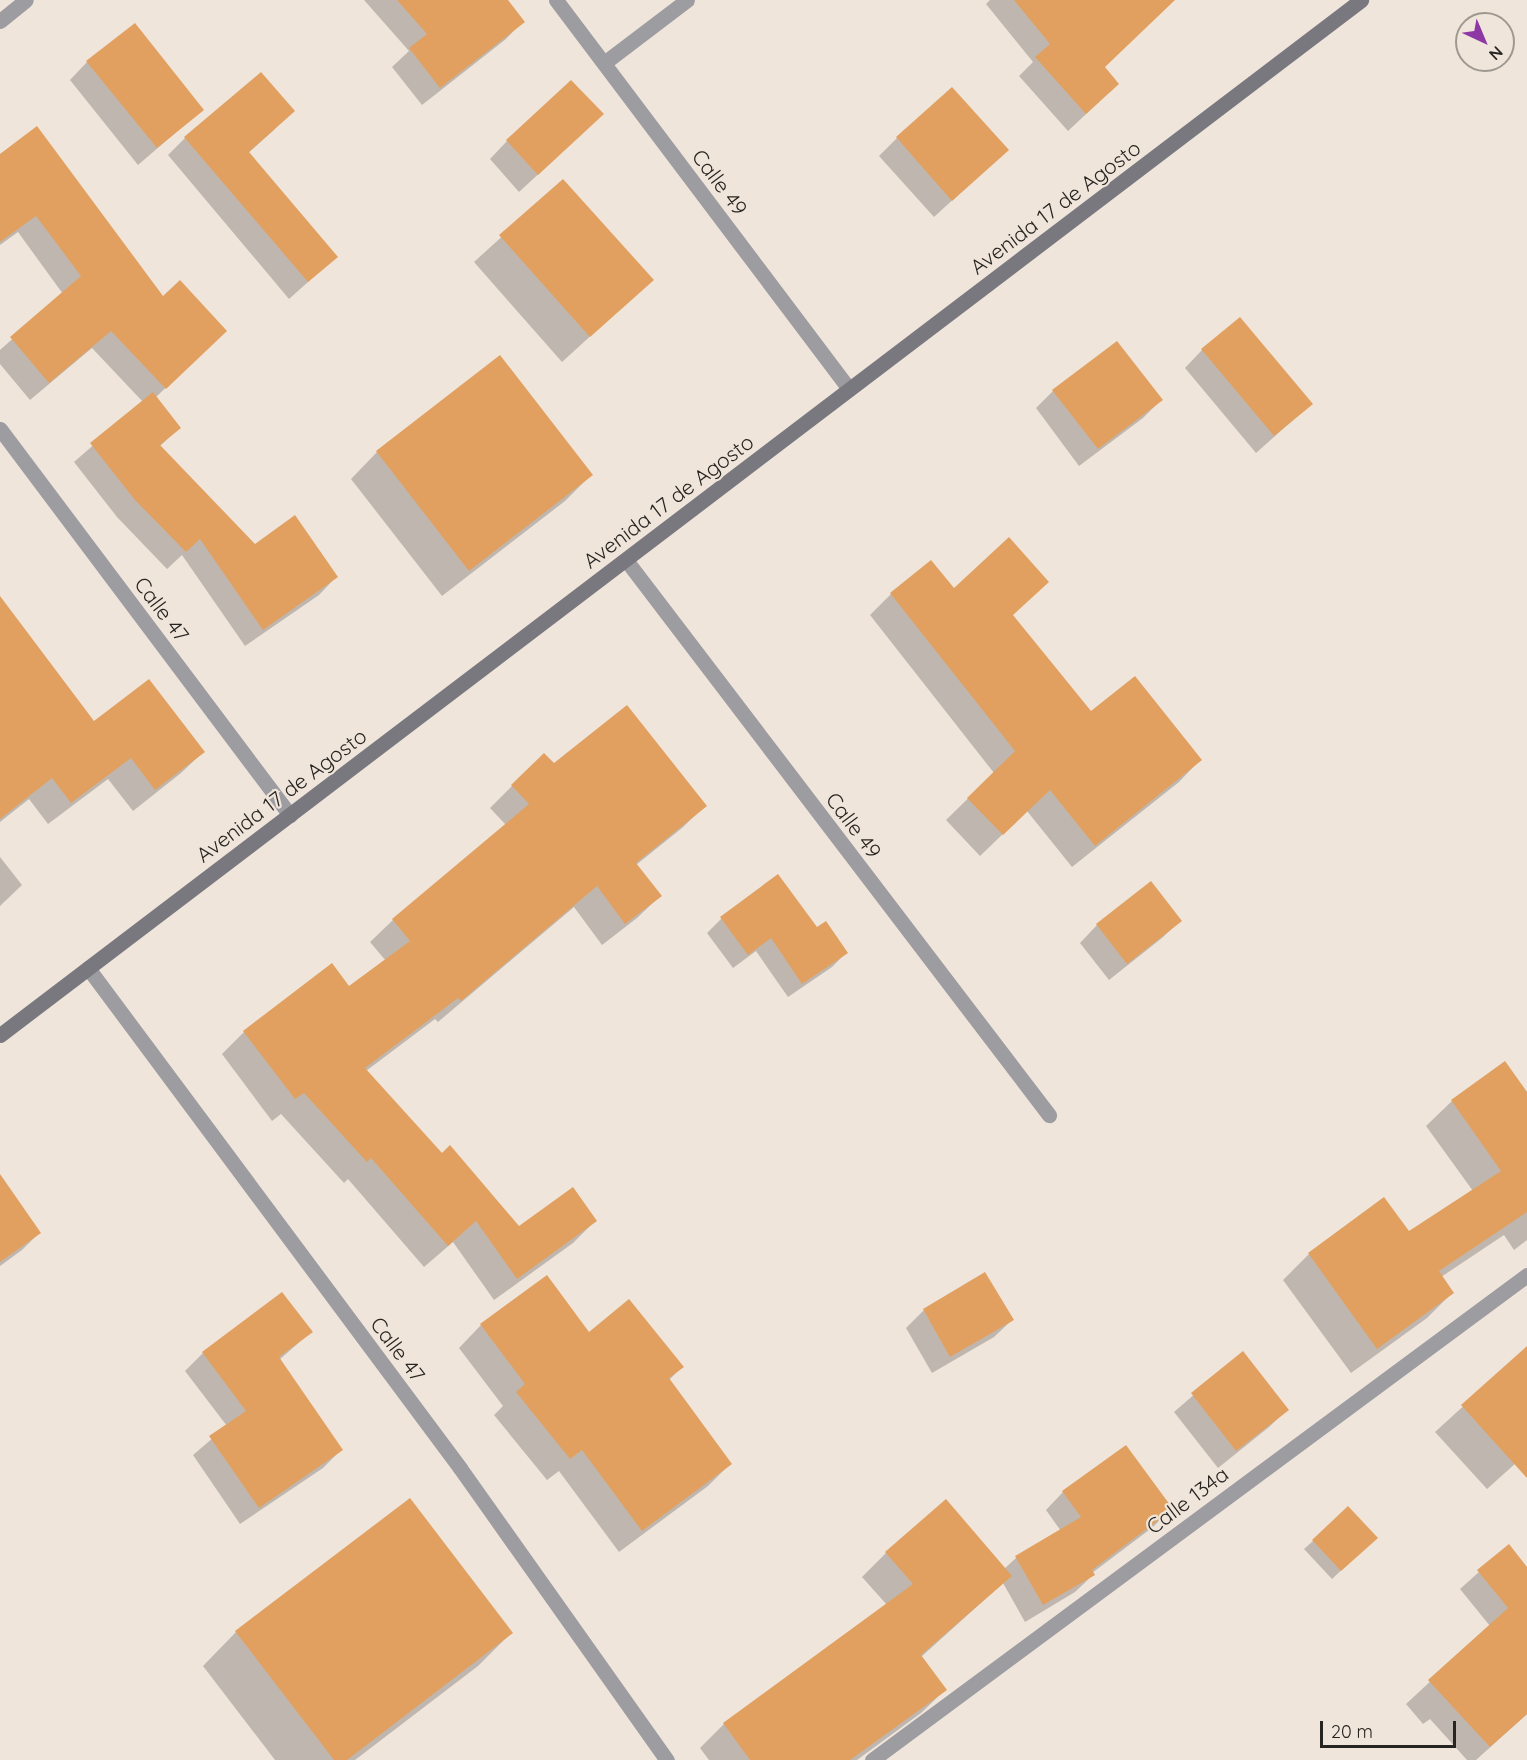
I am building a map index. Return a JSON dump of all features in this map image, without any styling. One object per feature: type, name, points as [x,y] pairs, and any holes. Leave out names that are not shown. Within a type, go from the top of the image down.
[{"type":"main road","name":"Avenida 17 de Agosto","points":[[0,1035],[1361,0]]},
{"type":"street","points":[[0,21],[26,0]]},
{"type":"street","name":"Calle 49","points":[[556,0],[849,389]]},
{"type":"street","points":[[604,63],[687,0]]},
{"type":"street","name":"Calle 47","points":[[0,429],[290,815]]},
{"type":"street","name":"Calle 49","points":[[626,560],[1049,1115]]},
{"type":"street","name":"Calle 47","points":[[88,968],[460,1468],[667,1760]]},
{"type":"street","name":"Calle 134a","points":[[872,1760],[1527,1275]]},
{"type":"building","points":[[397,0],[508,0],[525,22],[440,88],[409,48],[427,34]]},
{"type":"building","points":[[1014,0],[1175,0],[1105,67],[1119,84],[1086,114],[1035,57],[1050,44]]},
{"type":"building","points":[[135,23],[204,110],[157,148],[86,61]]},
{"type":"building","points":[[261,72],[295,111],[249,152],[338,257],[308,282],[184,137]]},
{"type":"building","points":[[571,80],[604,114],[538,175],[506,140]]},
{"type":"building","points":[[952,87],[1009,150],[952,201],[896,137]]},
{"type":"building","points":[[37,126],[163,296],[180,280],[227,331],[166,389],[111,331],[49,383],[10,337],[81,276],[36,216],[0,242],[0,154]]},
{"type":"building","points":[[563,179],[654,280],[590,337],[499,235]]},
{"type":"building","points":[[1240,317],[1313,404],[1274,436],[1201,349]]},
{"type":"building","points":[[1117,341],[1163,400],[1098,449],[1052,390]]},
{"type":"building","points":[[500,355],[593,475],[469,571],[376,451]]},
{"type":"building","points":[[153,392],[181,428],[160,445],[255,544],[295,515],[338,577],[263,630],[200,539],[186,552],[135,500],[90,443]]},
{"type":"building","points":[[1009,537],[1049,582],[1013,615],[1091,711],[1135,676],[1202,760],[1095,846],[1050,790],[1003,835],[967,798],[1015,751],[890,593],[931,560],[954,588]]},
{"type":"building","points":[[0,596],[94,721],[149,679],[205,752],[155,790],[131,758],[71,803],[52,778],[0,819]]},
{"type":"building","points":[[627,705],[707,806],[636,863],[662,896],[625,924],[597,886],[461,1001],[458,998],[365,1068],[442,1153],[450,1145],[519,1226],[573,1187],[597,1221],[517,1279],[476,1221],[448,1246],[371,1158],[367,1162],[304,1093],[295,1099],[243,1031],[332,963],[349,986],[410,941],[392,919],[529,804],[511,785],[544,753],[554,763]]},
{"type":"building","points":[[778,874],[817,927],[826,921],[848,953],[802,984],[771,938],[748,955],[720,917]]},
{"type":"building","points":[[1151,881],[1182,921],[1127,964],[1096,924]]},
{"type":"building","points":[[1505,1061],[1527,1092],[1527,1212],[1439,1271],[1454,1293],[1377,1349],[1308,1253],[1384,1197],[1409,1231],[1501,1171],[1451,1100]]},
{"type":"building","points":[[0,1174],[41,1233],[0,1262]]},
{"type":"building","points":[[985,1272],[1014,1320],[950,1357],[923,1309]]},
{"type":"building","points":[[547,1275],[589,1332],[629,1299],[684,1367],[669,1378],[732,1464],[642,1531],[582,1450],[570,1459],[516,1392],[525,1384],[480,1324]]},
{"type":"building","points":[[282,1292],[313,1332],[279,1357],[343,1450],[259,1508],[209,1436],[246,1411],[202,1352]]},
{"type":"building","points":[[1527,1346],[1527,1478],[1461,1405]]},
{"type":"building","points":[[1243,1351],[1289,1410],[1236,1451],[1191,1393]]},
{"type":"building","points":[[1126,1445],[1173,1509],[1092,1570],[1095,1575],[1043,1605],[1015,1556],[1081,1517],[1062,1491]]},
{"type":"building","points":[[410,1498],[513,1633],[347,1760],[334,1760],[235,1631]]},
{"type":"building","points":[[946,1499],[1012,1576],[921,1655],[947,1690],[850,1760],[750,1760],[723,1723],[913,1584],[885,1552]]},
{"type":"building","points":[[1348,1506],[1378,1538],[1341,1571],[1312,1540]]},
{"type":"building","points":[[1509,1544],[1527,1567],[1527,1714],[1490,1747],[1428,1680],[1508,1608],[1477,1570]]}]
